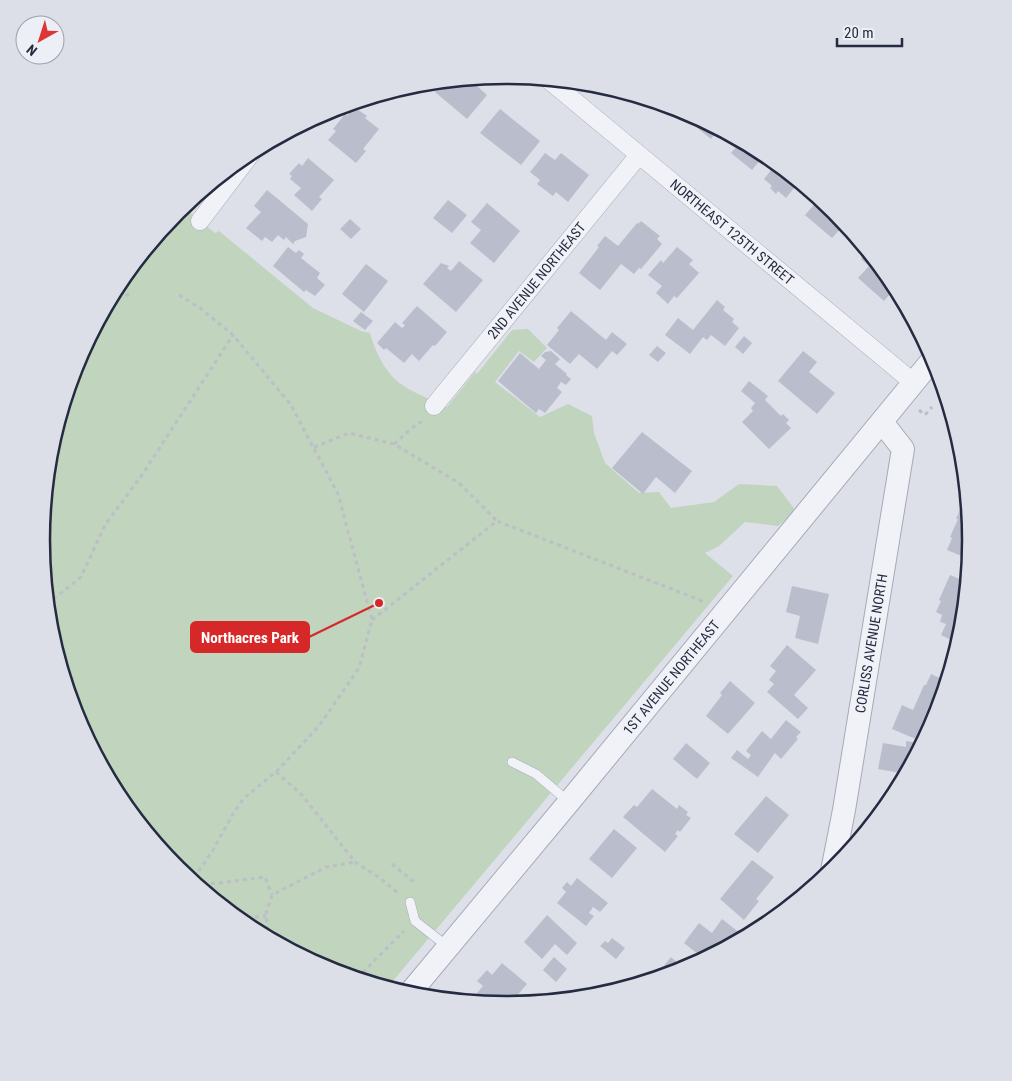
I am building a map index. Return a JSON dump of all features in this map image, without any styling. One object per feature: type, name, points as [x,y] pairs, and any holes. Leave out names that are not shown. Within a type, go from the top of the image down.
[{"type":"street","name":"NORTHEAST 125TH STREET","points":[[557,87],[914,383]]},
{"type":"street","name":"2ND AVENUE NORTHEAST","points":[[434,406],[639,155]]},
{"type":"street","points":[[200,221],[238,172]]},
{"type":"street","name":"1ST AVENUE NORTHEAST","points":[[414,987],[927,366]]},
{"type":"street","name":"CORLISS AVENUE NORTH","points":[[835,856],[903,449],[882,422]]},
{"type":"lane","points":[[512,762],[536,774],[569,802]]},
{"type":"lane","points":[[410,902],[415,921],[448,947]]},
{"type":"path","points":[[121,297],[130,294]]},
{"type":"path","points":[[180,295],[200,308],[233,335],[291,405],[338,494],[372,620],[359,668],[319,726],[276,772],[244,798],[196,875]]},
{"type":"path","points":[[54,599],[81,577],[106,525],[142,475],[233,335]]},
{"type":"path","points":[[394,444],[412,428],[428,418],[434,406]]},
{"type":"path","points":[[925,415],[932,407]]},
{"type":"path","points":[[314,447],[349,433],[394,444],[459,484],[498,522],[710,605]]},
{"type":"path","points":[[372,620],[498,522]]},
{"type":"path","points":[[276,772],[302,795],[355,862],[380,878],[410,902]]},
{"type":"path","points":[[272,895],[326,867],[355,862]]},
{"type":"path","points":[[392,864],[414,882]]},
{"type":"path","points":[[206,884],[265,877],[272,895],[266,916],[267,928]]},
{"type":"path","points":[[250,918],[266,916]]},
{"type":"path","points":[[361,973],[415,921]]},
{"type":"green space","points":[[190,213],[215,233],[219,231],[313,308],[361,331],[370,333],[384,366],[396,380],[417,393],[447,407],[475,372],[477,374],[512,330],[528,329],[547,348],[534,362],[519,351],[495,382],[540,417],[568,404],[592,416],[594,433],[605,463],[639,493],[659,492],[671,508],[714,502],[739,484],[777,486],[796,511],[778,526],[745,522],[719,546],[705,553],[733,576],[392,982],[331,962],[253,920],[205,883],[184,863],[144,818],[127,794],[97,742],[85,715],[74,687],[59,629],[51,570],[50,540],[54,481],[59,452],[74,394],[97,339],[111,312],[144,263]]},
{"type":"building","points":[[476,85],[487,95],[467,119],[435,92],[437,90],[446,88]]},
{"type":"building","points":[[358,109],[367,116],[365,118],[379,129],[363,149],[366,151],[356,163],[328,140],[336,131],[333,129],[345,114],[347,116],[350,112]]},
{"type":"building","points":[[500,109],[540,141],[521,165],[480,133]]},
{"type":"building","points":[[694,125],[714,135],[711,139]]},
{"type":"building","points":[[736,147],[759,161],[752,170],[731,153]]},
{"type":"building","points":[[545,153],[555,160],[561,153],[589,175],[568,202],[556,192],[553,196],[537,184],[540,180],[530,172]]},
{"type":"building","points":[[308,158],[334,180],[319,197],[322,199],[312,211],[294,195],[301,188],[290,179],[292,176],[289,174],[299,163],[302,166]]},
{"type":"building","points":[[771,170],[794,188],[786,198],[778,191],[776,194],[770,188],[772,186],[764,179]]},
{"type":"building","points":[[267,190],[308,224],[306,237],[295,241],[293,244],[286,237],[284,240],[278,235],[272,242],[265,237],[262,241],[246,228],[261,212],[254,206]]},
{"type":"building","points":[[448,200],[467,215],[452,233],[433,218]]},
{"type":"building","points":[[487,203],[520,231],[494,263],[470,243],[481,230],[471,222]]},
{"type":"building","points":[[814,205],[839,230],[832,238],[805,215]]},
{"type":"building","points":[[350,219],[361,229],[351,239],[340,229]]},
{"type":"building","points":[[641,221],[660,236],[657,239],[662,244],[641,269],[639,268],[634,274],[621,264],[600,290],[579,273],[605,236],[618,246],[637,223]]},
{"type":"building","points":[[288,247],[296,253],[299,250],[304,254],[301,258],[320,273],[317,278],[325,285],[315,296],[306,290],[304,292],[273,266]]},
{"type":"building","points":[[677,247],[693,260],[689,264],[699,273],[677,298],[674,296],[668,304],[656,293],[662,286],[648,275],[661,260],[663,263]]},
{"type":"building","points":[[863,257],[868,263],[890,294],[884,301],[858,278],[869,266],[861,259]]},
{"type":"building","points":[[459,261],[483,280],[456,312],[423,284],[441,263],[449,266],[447,268],[451,271]]},
{"type":"building","points":[[366,264],[388,281],[364,312],[342,294]]},
{"type":"building","points":[[717,300],[725,307],[723,310],[734,319],[732,322],[739,328],[725,346],[711,335],[707,340],[703,337],[690,354],[665,335],[678,318],[693,330]]},
{"type":"building","points":[[417,306],[447,332],[419,361],[412,354],[404,363],[377,343],[395,322],[402,328],[405,325],[402,323]]},
{"type":"building","points":[[571,311],[606,340],[612,332],[627,344],[617,355],[612,351],[597,369],[579,354],[570,364],[547,345],[559,330],[557,328]]},
{"type":"building","points":[[361,312],[373,321],[365,330],[353,321]]},
{"type":"building","points":[[744,336],[752,343],[743,354],[735,347]]},
{"type":"building","points":[[657,346],[666,353],[658,362],[649,355]]},
{"type":"building","points":[[551,351],[560,359],[555,364],[571,379],[566,385],[561,382],[557,388],[562,392],[545,413],[539,409],[536,413],[498,381],[520,353],[539,369],[546,360],[541,356],[545,352]]},
{"type":"building","points":[[803,351],[817,362],[809,372],[835,393],[817,414],[778,381]]},
{"type":"building","points":[[749,381],[768,396],[765,400],[781,416],[783,414],[789,420],[786,423],[791,428],[769,449],[742,422],[753,411],[751,408],[755,403],[741,391]]},
{"type":"building","points":[[642,432],[692,471],[675,493],[656,477],[643,494],[612,468]]},
{"type":"building","points":[[961,508],[961,556],[947,550],[952,538],[950,537],[958,519],[956,519]]},
{"type":"building","points":[[950,575],[960,579],[950,640],[941,635],[946,624],[940,622],[942,615],[936,612],[941,601],[939,600]]},
{"type":"building","points":[[792,586],[829,594],[818,644],[795,638],[800,616],[786,612]]},
{"type":"building","points":[[787,645],[816,670],[794,695],[808,708],[798,719],[767,692],[774,684],[769,680],[776,671],[770,666]]},
{"type":"building","points":[[931,674],[941,678],[916,739],[892,729],[902,705],[913,710],[924,685],[926,685]]},
{"type":"building","points":[[730,681],[755,703],[728,734],[706,716]]},
{"type":"building","points":[[786,720],[801,732],[796,737],[798,739],[781,759],[775,753],[758,777],[731,758],[737,750],[748,759],[751,755],[746,751],[762,731],[771,739]]},
{"type":"building","points":[[906,741],[915,742],[899,773],[878,769],[883,743],[906,747]]},
{"type":"building","points":[[686,743],[710,763],[697,779],[673,759]]},
{"type":"building","points":[[652,789],[677,809],[679,805],[688,812],[686,815],[691,818],[680,832],[678,830],[675,834],[678,836],[665,852],[623,817],[634,805],[637,807]]},
{"type":"building","points":[[766,796],[789,815],[758,853],[734,834]]},
{"type":"building","points":[[614,829],[637,848],[612,878],[589,859]]},
{"type":"building","points":[[752,860],[774,877],[756,899],[759,901],[744,920],[720,899]]},
{"type":"building","points":[[577,878],[608,903],[600,912],[593,907],[589,913],[594,916],[586,926],[557,903],[566,892],[562,888],[567,882],[571,886]]},
{"type":"building","points":[[547,915],[577,943],[567,955],[555,944],[542,959],[524,942]]},
{"type":"building","points":[[722,919],[739,932],[698,954],[684,943],[699,923],[712,933]]},
{"type":"building","points":[[612,938],[625,948],[616,959],[600,946],[605,941],[608,943]]},
{"type":"building","points":[[554,957],[567,969],[556,982],[543,970]]},
{"type":"building","points":[[671,957],[678,963],[664,968],[663,967]]},
{"type":"building","points":[[502,963],[527,984],[517,996],[475,996],[483,986],[477,981],[487,970],[492,975]]},
{"type":"place","name":"Northacres Park","points":[[379,603]]}]
